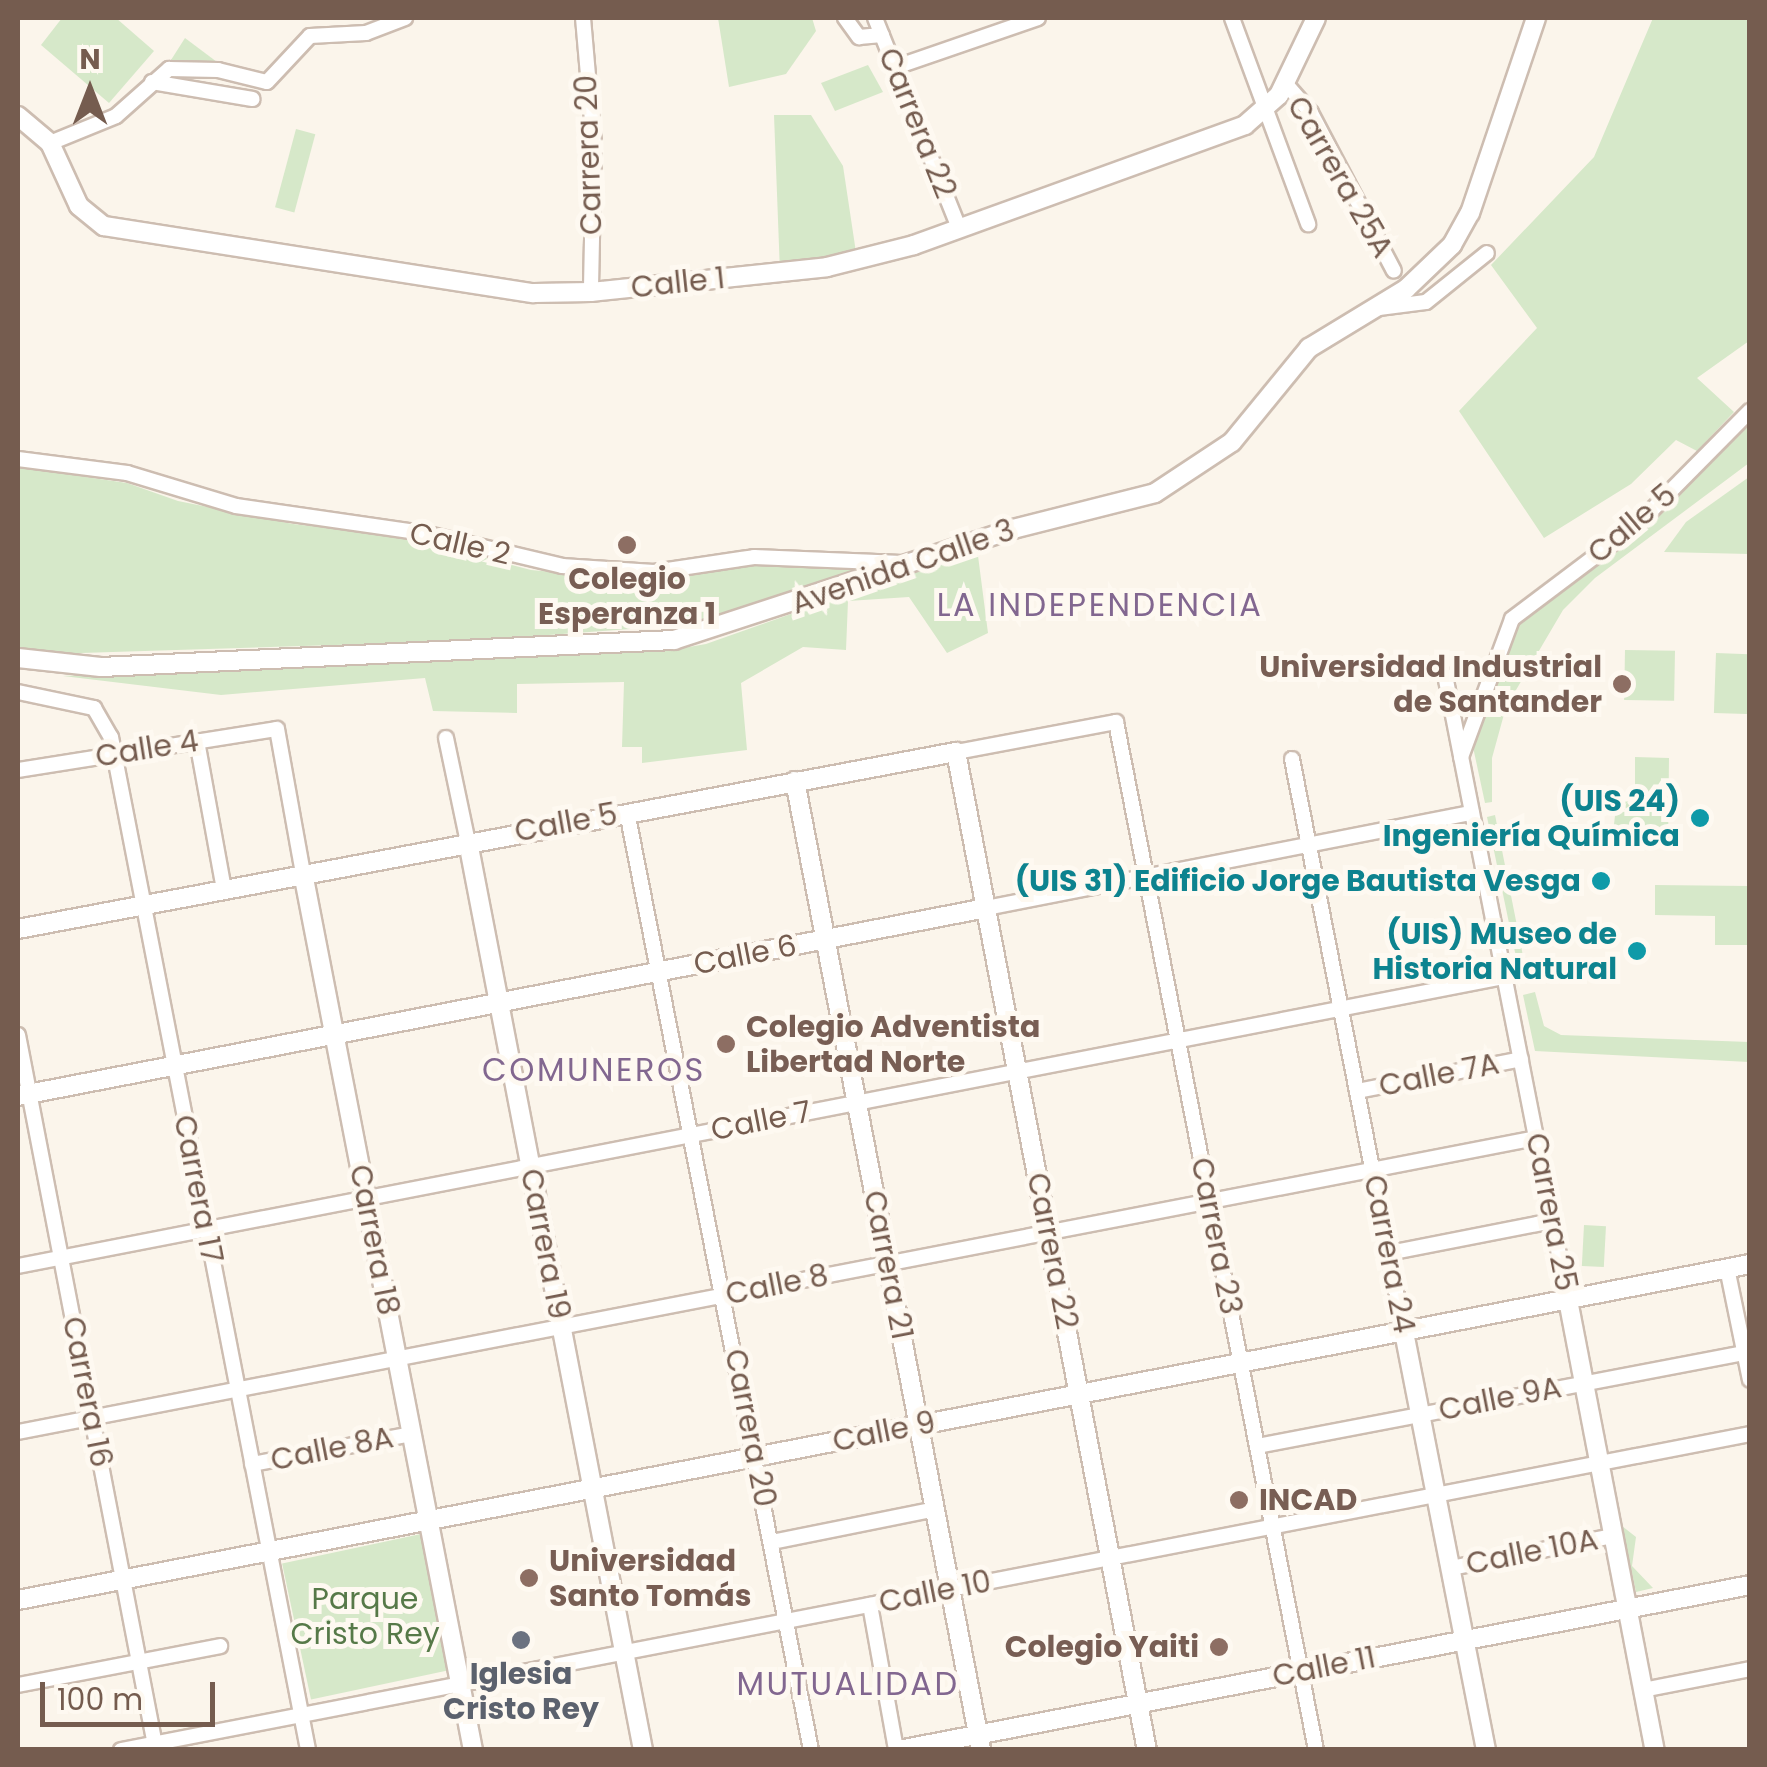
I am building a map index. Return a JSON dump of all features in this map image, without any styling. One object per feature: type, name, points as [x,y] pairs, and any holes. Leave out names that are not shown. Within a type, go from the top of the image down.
[{"type":"street","points":[[50,143],[116,116],[169,69],[218,70],[267,82],[310,36],[366,33],[404,18]]},
{"type":"street","name":"Carrera 20","points":[[583,18],[594,144],[590,292]]},
{"type":"street","points":[[845,18],[859,37],[882,35]]},
{"type":"street","name":"Carrera 22","points":[[875,18],[959,228]]},
{"type":"street","points":[[896,67],[1016,21],[1038,18]]},
{"type":"street","points":[[1232,18],[1308,224]]},
{"type":"street","points":[[1265,114],[1286,84],[1316,18]]},
{"type":"street","name":"Avenida Calle 3","points":[[18,658],[101,667],[674,640],[1170,486],[1249,425],[1309,348],[1418,279],[1458,236],[1536,18]]},
{"type":"street","points":[[152,82],[253,100]]},
{"type":"street","name":"Carrera 25A","points":[[1286,84],[1311,113],[1394,271]]},
{"type":"street","name":"Calle 1","points":[[18,116],[50,143],[79,206],[104,226],[534,293],[590,292],[827,267],[959,228],[1265,114]]},
{"type":"street","points":[[1374,309],[1426,302],[1487,253]]},
{"type":"street","name":"Calle 5","points":[[1461,758],[1506,626],[1638,524],[1750,411]]},
{"type":"street","name":"Calle 2","points":[[18,460],[127,473],[236,506],[424,533],[562,566],[654,572],[754,557],[908,565]]},
{"type":"street","name":"Carrera 25","points":[[1444,675],[1655,1750]]},
{"type":"street","name":"Carrera 17","points":[[18,692],[94,708],[114,752],[308,1750]]},
{"type":"street","name":"Calle 5","points":[[18,928],[1116,722]]},
{"type":"street","name":"Carrera 23","points":[[1116,722],[1316,1750]]},
{"type":"street","name":"Calle 4","points":[[18,770],[277,729]]},
{"type":"street","name":"Carrera 18","points":[[277,729],[473,1750]]},
{"type":"street","name":"Carrera 19","points":[[446,738],[642,1750]]},
{"type":"street","points":[[197,741],[224,888]]},
{"type":"street","name":"Carrera 22","points":[[956,752],[1147,1750]]},
{"type":"street","name":"Carrera 24","points":[[1292,758],[1486,1750]]},
{"type":"street","name":"Carrera 21","points":[[795,781],[979,1742]]},
{"type":"street","name":"Carrera 20","points":[[627,812],[811,1750]]},
{"type":"street","name":"Calle 6","points":[[23,1095],[1472,814]]},
{"type":"street","name":"Calle 7","points":[[18,1266],[1504,977]]},
{"type":"street","name":"Carrera 16","points":[[18,1034],[23,1095],[61,1258],[156,1746]]},
{"type":"street","name":"Calle 7A","points":[[1357,1091],[1520,1060]]},
{"type":"street","name":"Calle 8","points":[[18,1432],[1536,1138]]},
{"type":"street","points":[[1389,1253],[1552,1221]]},
{"type":"street","name":"Calle 9","points":[[18,1600],[1750,1264]]},
{"type":"street","points":[[1727,1268],[1750,1380]]},
{"type":"street","name":"Calle 9A","points":[[1257,1446],[1744,1353]]},
{"type":"street","name":"Calle 8A","points":[[252,1464],[412,1434]]},
{"type":"street","name":"Calle 10","points":[[121,1750],[1750,1434]]},
{"type":"street","points":[[772,1542],[935,1510]]},
{"type":"street","name":"Calle 10A","points":[[1450,1568],[1613,1536]]},
{"type":"street","name":"Calle 11","points":[[898,1750],[979,1742],[1138,1703],[1750,1585]]},
{"type":"street","points":[[870,1605],[898,1750]]},
{"type":"street","points":[[18,1684],[220,1646]]},
{"type":"street","points":[[1643,1690],[1750,1668]]},
{"type":"green space","points":[[62,18],[116,18],[154,51],[109,103],[41,45]]},
{"type":"green space","points":[[718,18],[812,18],[816,31],[786,74],[729,87]]},
{"type":"green space","points":[[1653,18],[1749,18],[1749,341],[1697,378],[1734,412],[1697,451],[1676,440],[1631,484],[1544,538],[1459,411],[1537,328],[1491,265],[1594,157]]},
{"type":"green space","points":[[185,38],[217,62],[171,60]]},
{"type":"green space","points":[[868,65],[883,92],[835,111],[821,83]]},
{"type":"green space","points":[[774,115],[811,115],[843,166],[857,259],[780,272]]},
{"type":"green space","points":[[296,129],[315,134],[294,212],[275,207]]},
{"type":"green space","points":[[1749,417],[1749,463],[1595,578],[1563,610],[1506,707],[1492,758],[1492,802],[1485,803],[1473,747],[1516,621],[1635,533]]},
{"type":"green space","points":[[18,467],[127,483],[178,501],[293,524],[405,537],[531,570],[629,579],[752,563],[882,566],[711,623],[466,641],[49,654],[18,649]]},
{"type":"green space","points":[[1749,477],[1749,554],[1664,552],[1686,522]]},
{"type":"green space","points":[[977,548],[988,633],[947,653],[909,597],[848,601],[846,650],[803,647],[741,683],[747,750],[642,763],[642,747],[622,747],[624,682],[517,684],[517,713],[433,711],[425,678],[221,695],[63,676],[672,650],[706,644]]},
{"type":"green space","points":[[1625,650],[1675,651],[1674,701],[1624,700]]},
{"type":"green space","points":[[1716,653],[1749,654],[1747,714],[1714,713]]},
{"type":"green space","points":[[1635,757],[1669,758],[1668,848],[1612,841],[1617,799],[1635,798]]},
{"type":"green space","points":[[1495,815],[1523,956],[1516,957],[1487,817]]},
{"type":"green space","points":[[1655,885],[1749,886],[1749,945],[1715,945],[1715,916],[1655,915]]},
{"type":"green space","points":[[1535,992],[1544,1026],[1561,1035],[1749,1042],[1749,1062],[1535,1051],[1523,995]]},
{"type":"green space","points":[[1584,1225],[1606,1226],[1604,1267],[1582,1266]]},
{"type":"green space","points":[[1622,1526],[1636,1537],[1632,1566],[1653,1588],[1636,1592]]},
{"type":"green space","name":"Parque Cristo Rey","points":[[421,1534],[450,1670],[311,1699],[282,1564]]},
{"type":"place","name":"Colegio Esperanza 1","points":[[627,545]]},
{"type":"place","name":"Universidad Industrial de Santander","points":[[1622,684]]},
{"type":"place","name":"(UIS 24) Ingeniería Química","points":[[1700,818]]},
{"type":"place","name":"(UIS 31) Edificio Jorge Bautista Vesga","points":[[1601,881]]},
{"type":"place","name":"(UIS) Museo de Historia Natural","points":[[1637,951]]},
{"type":"place","name":"Colegio Adventista Libertad Norte","points":[[726,1044]]},
{"type":"place","name":"INCAD","points":[[1239,1500]]},
{"type":"place","name":"Universidad Santo Tomás","points":[[529,1578]]},
{"type":"place","name":"Iglesia Cristo Rey","points":[[521,1640]]},
{"type":"place","name":"Colegio Yaiti","points":[[1219,1647]]},
{"type":"district","name":"LA INDEPENDENCIA","points":[[1100,605]]},
{"type":"district","name":"COMUNEROS","points":[[594,1070]]},
{"type":"district","name":"MUTUALIDAD","points":[[848,1684]]}]
